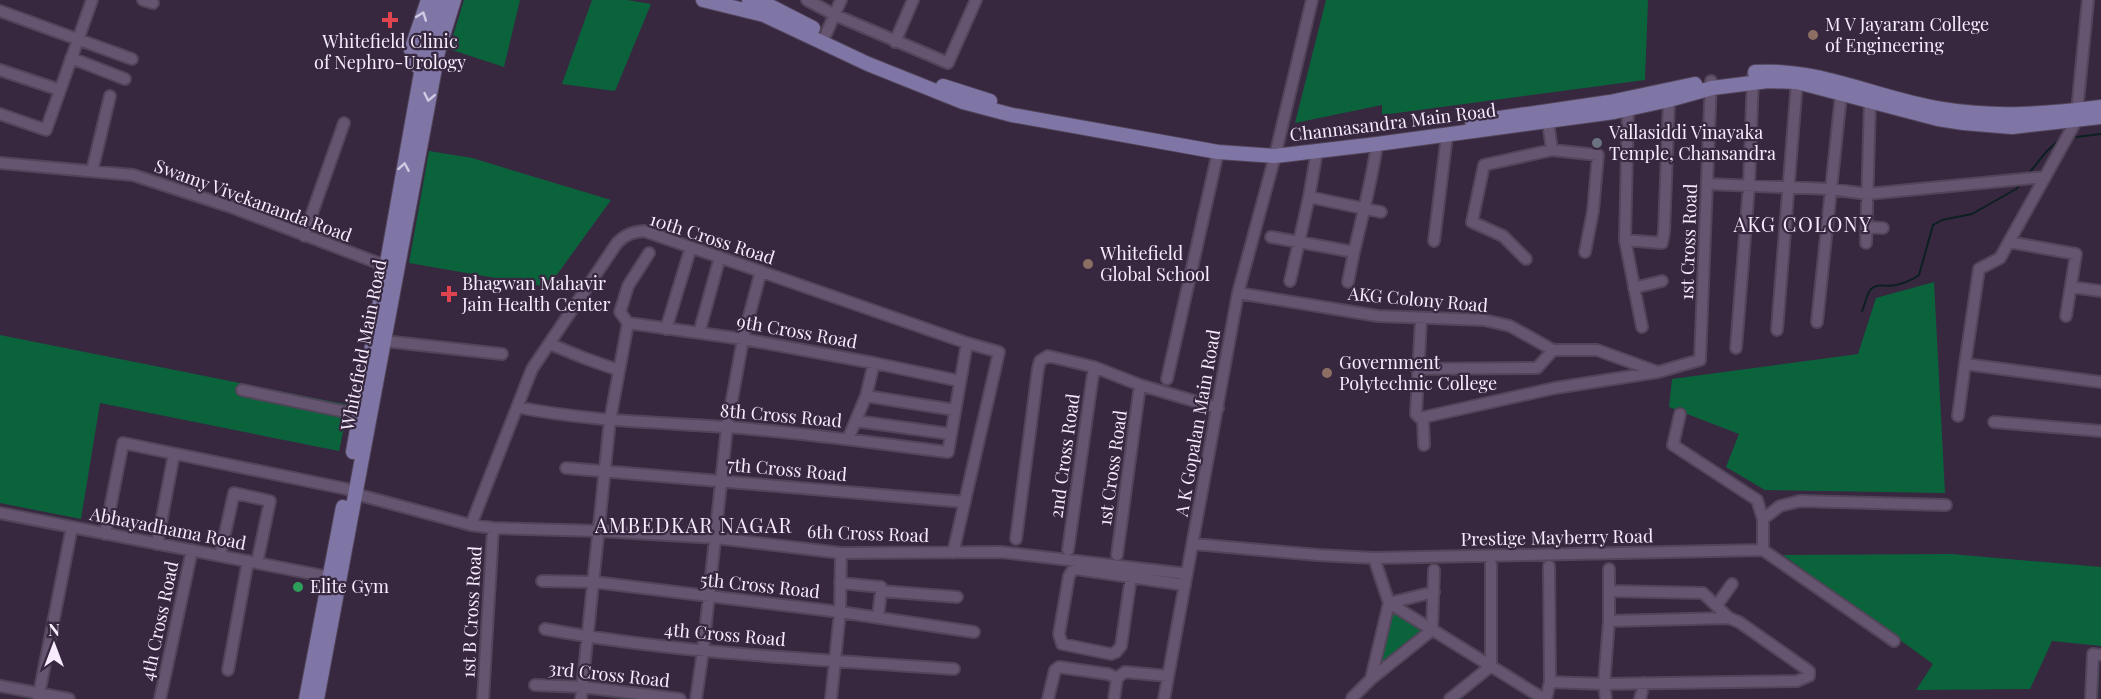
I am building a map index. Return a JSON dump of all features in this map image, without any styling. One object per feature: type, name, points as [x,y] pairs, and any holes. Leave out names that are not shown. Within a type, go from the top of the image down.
[{"type":"main road","points":[[422,70],[416,65],[411,50],[428,0]]},
{"type":"main road","name":"Whitefield Main Road","points":[[317,699],[351,491],[360,415],[422,70],[442,0]]},
{"type":"main road","name":"Whitefield Main Road","points":[[306,699],[329,577],[351,491],[384,341],[438,52],[454,0]]},
{"type":"main road","name":"Channasandra Main Road","points":[[704,0],[767,11],[826,34],[918,81],[936,84],[1014,107],[1222,144],[1276,151],[1312,144],[1628,109],[1669,100],[1712,85]]},
{"type":"main road","name":"Channasandra Main Road","points":[[749,0],[767,11],[963,102],[1012,115],[1218,152],[1317,151],[1447,135],[1547,117],[1610,102],[1753,77],[1797,72],[1870,101],[1938,119],[1989,120],[2011,116],[2101,117]]},
{"type":"main road","name":"Channasandra Main Road","points":[[1753,77],[1872,92],[1989,120]]},
{"type":"main road","name":"Channasandra Main Road","points":[[2077,116],[2101,107]]},
{"type":"main road","points":[[388,260],[394,247],[404,196]]},
{"type":"street","points":[[0,114],[46,130],[92,0]]},
{"type":"street","points":[[807,0],[834,17],[948,63],[976,0]]},
{"type":"street","points":[[826,34],[841,0]]},
{"type":"street","points":[[896,42],[913,0]]},
{"type":"street","name":"A K Gopalan Main Road","points":[[1164,699],[1238,293],[1276,151],[1312,0]]},
{"type":"street","points":[[1958,416],[1979,269],[2001,258],[2077,116],[2088,0]]},
{"type":"street","points":[[0,11],[132,59]]},
{"type":"street","points":[[71,58],[126,79]]},
{"type":"street","points":[[0,70],[60,90]]},
{"type":"street","points":[[1736,348],[1749,186],[1753,77]]},
{"type":"street","points":[[1777,330],[1797,82]]},
{"type":"street","name":"1st Cross Road","points":[[1658,372],[1700,360],[1712,85]]},
{"type":"street","points":[[1817,322],[1842,88]]},
{"type":"street","points":[[92,171],[110,96]]},
{"type":"street","points":[[1624,240],[1662,243],[1669,100]]},
{"type":"street","points":[[1866,243],[1870,101]]},
{"type":"street","points":[[1628,109],[1624,240],[1642,327]]},
{"type":"street","points":[[1547,117],[1552,150]]},
{"type":"street","points":[[304,236],[344,123]]},
{"type":"street","points":[[1434,241],[1447,135]]},
{"type":"street","points":[[1348,282],[1377,144]]},
{"type":"street","points":[[1526,260],[1503,236],[1472,222],[1484,165],[1552,150],[1598,155],[1593,211],[1585,252]]},
{"type":"street","points":[[1290,281],[1317,151]]},
{"type":"street","points":[[1167,379],[1218,152]]},
{"type":"street","name":"Swamy Vivekananda Road","points":[[0,163],[133,175],[231,207],[304,236],[388,260]]},
{"type":"street","points":[[1708,184],[1830,189],[1867,194],[2045,177]]},
{"type":"street","points":[[1309,197],[1381,212]]},
{"type":"street","points":[[1867,227],[1883,228]]},
{"type":"street","name":"10th Cross Road","points":[[471,525],[532,369],[617,243],[624,236],[644,231],[967,343],[999,352],[965,502]]},
{"type":"street","points":[[1271,237],[1354,252]]},
{"type":"street","points":[[2009,242],[2076,254],[2066,316]]},
{"type":"street","points":[[666,329],[691,247]]},
{"type":"street","points":[[581,699],[610,420],[628,323],[620,312],[624,296],[649,253]]},
{"type":"street","points":[[699,333],[720,257]]},
{"type":"street","points":[[696,699],[727,427],[743,339],[761,271]]},
{"type":"street","points":[[1634,288],[1662,280]]},
{"type":"street","points":[[2071,287],[2101,291]]},
{"type":"street","name":"AKG Colony Road","points":[[1238,293],[1378,316],[1484,320],[1510,326],[1553,350],[1596,350],[1658,372]]},
{"type":"street","points":[[1421,319],[1416,414],[1420,418],[1555,388],[1658,372]]},
{"type":"street","name":"9th Cross Road","points":[[628,323],[743,339],[960,381]]},
{"type":"street","points":[[384,341],[502,354]]},
{"type":"street","points":[[856,421],[951,434],[967,343]]},
{"type":"street","points":[[550,344],[618,370]]},
{"type":"street","points":[[1417,369],[1537,368],[1553,350]]},
{"type":"street","points":[[1017,539],[1040,361],[1048,356],[1094,367],[1140,386],[1218,408]]},
{"type":"street","points":[[848,439],[866,396],[874,363]]},
{"type":"street","points":[[1965,364],[2101,382]]},
{"type":"street","name":"2nd Cross Road","points":[[1068,550],[1094,367]]},
{"type":"street","name":"1st Cross Road","points":[[1117,555],[1140,386]]},
{"type":"street","points":[[242,390],[360,415]]},
{"type":"street","points":[[866,396],[955,410]]},
{"type":"street","name":"8th Cross Road","points":[[517,407],[551,414],[727,427],[948,452],[951,434]]},
{"type":"street","points":[[1680,414],[1673,445],[1757,500],[1763,519],[1763,550],[1894,641]]},
{"type":"street","points":[[1424,418],[1424,445]]},
{"type":"street","points":[[1994,422],[2101,431]]},
{"type":"street","name":"6th Cross Road","points":[[105,534],[123,443],[351,491],[471,525],[493,528],[716,538],[841,553],[1001,552],[1186,579]]},
{"type":"street","name":"4th Cross Road","points":[[157,544],[174,454]]},
{"type":"street","name":"7th Cross Road","points":[[566,468],[965,502]]},
{"type":"street","points":[[220,556],[234,493],[270,501],[252,562],[228,670]]},
{"type":"street","points":[[953,553],[965,502]]},
{"type":"street","points":[[1763,519],[1774,509],[1793,502],[1946,505]]},
{"type":"street","name":"Abhayadhama Road","points":[[0,513],[329,577]]},
{"type":"street","points":[[38,696],[72,527]]},
{"type":"street","name":"1st B Cross Road","points":[[483,699],[493,528]]},
{"type":"street","name":"Prestige Mayberry Road","points":[[1194,544],[1374,558],[1763,550]]},
{"type":"street","name":"4th Cross Road","points":[[160,699],[192,550]]},
{"type":"street","points":[[831,699],[840,612],[841,553]]},
{"type":"street","points":[[1371,679],[1389,603],[1374,558]]},
{"type":"street","points":[[1491,564],[1491,666]]},
{"type":"street","points":[[1389,603],[1545,699],[1550,682],[1549,566]]},
{"type":"street","points":[[1131,577],[1121,646],[1116,652],[1111,654],[1062,644],[1059,634],[1069,576],[1076,568],[1131,577],[1186,579]]},
{"type":"street","points":[[1606,699],[1604,684],[1609,621],[1609,569]]},
{"type":"street","points":[[1352,698],[1371,679],[1432,630],[1434,570]]},
{"type":"street","name":"5th Cross Road","points":[[542,581],[594,582],[840,612],[974,632]]},
{"type":"street","points":[[840,583],[881,587],[878,617]]},
{"type":"street","points":[[1717,605],[1732,584]]},
{"type":"street","points":[[881,591],[957,597]]},
{"type":"street","points":[[1609,591],[1703,593],[1729,618]]},
{"type":"street","points":[[1389,603],[1434,592]]},
{"type":"street","points":[[1550,682],[1604,684],[1797,681],[1809,676],[1809,671],[1739,622],[1729,618],[1609,621]]},
{"type":"street","name":"4th Cross Road","points":[[545,629],[588,637],[703,651],[954,669]]},
{"type":"street","points":[[2091,699],[2092,654],[2101,655]]},
{"type":"street","points":[[1450,699],[1491,666]]},
{"type":"street","points":[[1048,699],[1055,670],[1059,667],[1108,674],[1117,678]]},
{"type":"street","points":[[1114,699],[1117,678],[1125,672],[1168,676]]},
{"type":"street","points":[[1640,699],[1644,683]]},
{"type":"street","name":"3rd Cross Road","points":[[535,685],[583,687],[680,699]]},
{"type":"street","points":[[0,686],[38,696],[69,699]]},
{"type":"green space","points":[[464,0],[520,0],[504,67],[449,49]]},
{"type":"green space","points":[[592,0],[627,0],[651,4],[615,91],[562,84]]},
{"type":"green space","points":[[1326,0],[1648,0],[1645,80],[1382,115],[1382,105],[1295,123]]},
{"type":"green space","points":[[429,151],[472,158],[611,200],[548,287],[409,263]]},
{"type":"green space","points":[[1934,282],[1945,493],[1765,490],[1726,467],[1739,434],[1669,407],[1672,379],[1858,354],[1876,298]]},
{"type":"green space","points":[[0,335],[349,405],[339,451],[100,403],[81,519],[0,503]]},
{"type":"green space","points":[[1951,554],[2101,567],[2101,646],[2052,641],[2030,689],[1916,690],[1933,664],[1783,555]]},
{"type":"green space","points":[[1392,611],[1423,630],[1377,670]]},
{"type":"waterway","points":[[2076,137],[2101,134]]},
{"type":"waterway","points":[[2029,173],[2059,140]]},
{"type":"waterway","points":[[1862,311],[1868,294],[1874,287],[1893,286],[1919,275],[1933,225],[1942,220],[1972,214],[2019,186]]},
{"type":"place","name":"Whitefield Clinic of Nephro-Urology","points":[[390,20]]},
{"type":"place","name":"M V Jayaram College of Engineering","points":[[1813,35]]},
{"type":"place","name":"Vallasiddi Vinayaka Temple, Chansandra","points":[[1597,143]]},
{"type":"place","name":"Whitefield Global School","points":[[1088,264]]},
{"type":"place","name":"Bhagwan Mahavir Jain Health Center","points":[[449,294]]},
{"type":"place","name":"Government Polytechnic College","points":[[1327,373]]},
{"type":"place","name":"Elite Gym","points":[[298,587]]},
{"type":"district","name":"AKG COLONY","points":[[1803,225]]},
{"type":"district","name":"AMBEDKAR NAGAR","points":[[694,526]]}]
